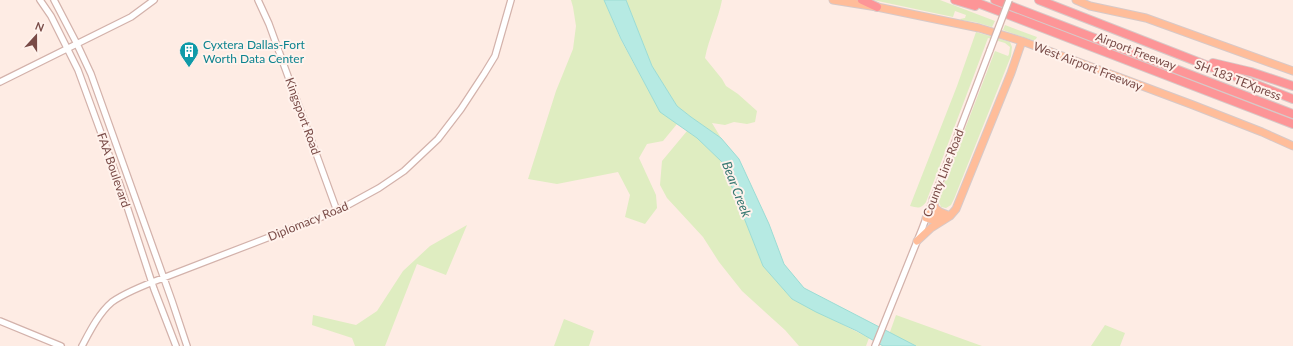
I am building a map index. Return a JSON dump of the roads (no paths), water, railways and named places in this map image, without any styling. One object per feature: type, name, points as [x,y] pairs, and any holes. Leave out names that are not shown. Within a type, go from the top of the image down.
[{"type":"highway","points":[[862,0],[877,7]]},
{"type":"highway","points":[[955,0],[1013,17]]},
{"type":"highway","name":"Airport Freeway","points":[[970,0],[1293,124]]},
{"type":"highway","name":"SH 183 TEXpress","points":[[995,0],[1293,114]]},
{"type":"highway","name":"SH 183 TEXpress","points":[[1009,0],[1293,109]]},
{"type":"highway","name":"Airport Freeway","points":[[1038,0],[1293,99]]},
{"type":"highway","points":[[1186,57],[1251,72],[1293,86]]},
{"type":"main road","points":[[833,0],[877,7]]},
{"type":"main road","points":[[1076,0],[1090,6],[1146,18],[1293,71]]},
{"type":"main road","name":"West Airport Freeway","points":[[877,7],[979,28],[1022,41],[1255,129],[1293,146]]},
{"type":"main road","points":[[917,241],[932,228],[950,216],[956,209],[1011,73],[1022,41]]},
{"type":"main road","points":[[933,199],[935,208],[950,216]]},
{"type":"main road","points":[[927,216],[939,222],[950,216]]},
{"type":"street","name":"FAA Boulevard","points":[[40,0],[51,16],[78,70],[125,200],[152,282],[176,346]]},
{"type":"street","name":"FAA Boulevard","points":[[54,0],[91,74],[186,346]]},
{"type":"street","points":[[0,82],[131,17],[154,0]]},
{"type":"street","name":"Kingsport Road","points":[[258,0],[270,24],[337,211]]},
{"type":"street","name":"Diplomacy Road","points":[[82,346],[94,324],[113,302],[152,282],[337,211],[379,188],[404,171],[438,139],[461,109],[495,56],[512,0]]},
{"type":"street","name":"County Line Road","points":[[875,346],[927,216],[1009,0]]},
{"type":"street","points":[[98,124],[107,121]]},
{"type":"street","points":[[125,200],[134,198]]},
{"type":"street","points":[[0,321],[61,346]]},
{"type":"water","name":"Bear Creek","points":[[604,0],[626,0],[652,66],[677,106],[721,138],[739,159],[769,224],[784,264],[804,288],[916,346],[883,346],[857,331],[792,299],[763,266],[722,162],[697,138],[660,112],[621,39]]},
{"type":"place","name":"Cyxtera Dallas-Fort Worth Data Center","points":[[189,68]]}]
